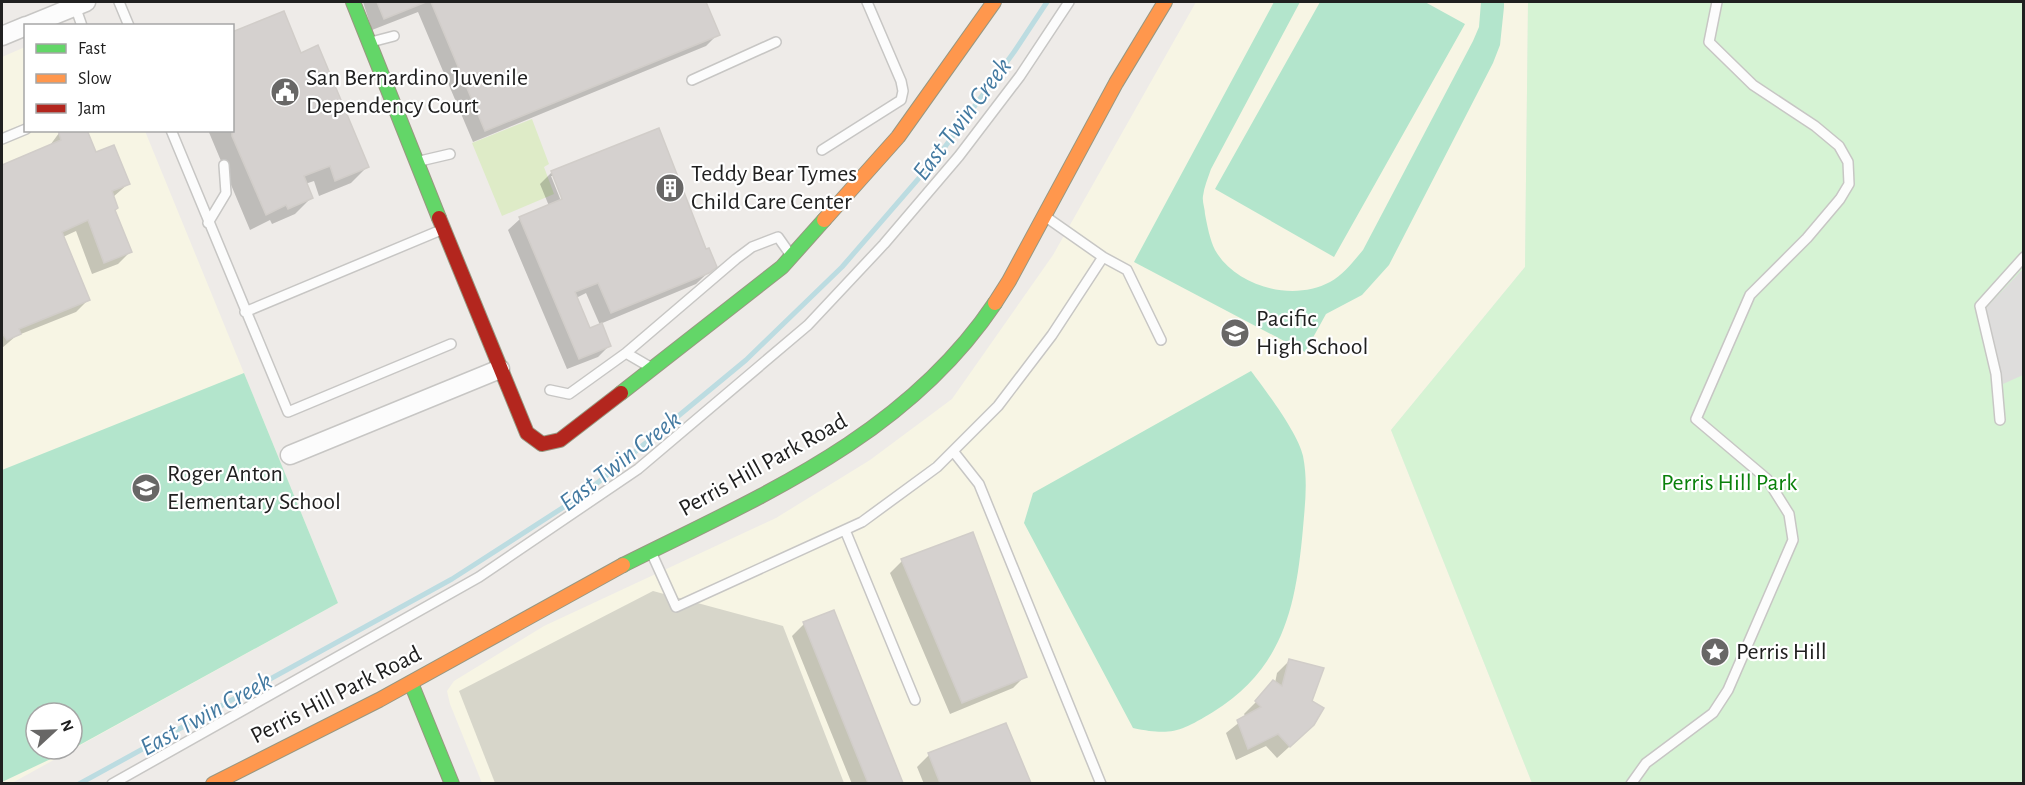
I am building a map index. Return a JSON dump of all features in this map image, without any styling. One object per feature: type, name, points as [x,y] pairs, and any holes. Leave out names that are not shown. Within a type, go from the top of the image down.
[{"type":"street","points":[[353,2],[527,433],[542,444],[560,440],[782,267],[898,137],[994,2]]},
{"type":"street","name":"Perris Hill Park Road","points":[[213,783],[411,683],[574,591],[828,460],[884,421],[933,377],[983,320],[1009,281],[1116,83],[1165,2]]},
{"type":"street","points":[[31,24],[80,4]]},
{"type":"street","points":[[2,36],[24,27]]},
{"type":"street","points":[[290,455],[500,369]]},
{"type":"street","points":[[411,683],[452,783]]},
{"type":"lane","points":[[119,2],[128,24]]},
{"type":"lane","points":[[822,150],[901,100],[903,91],[901,81],[867,2]]},
{"type":"lane","points":[[112,783],[479,577],[638,470],[808,325],[884,244],[959,156],[1020,76],[1069,2]]},
{"type":"lane","points":[[1631,783],[1646,763],[1713,713],[1728,690],[1782,570],[1792,540],[1790,514],[1767,479],[1696,419],[1750,295],[1807,238],[1840,199],[1849,184],[1848,162],[1839,146],[1753,85],[1709,42],[1717,2]]},
{"type":"lane","points":[[80,4],[82,24]]},
{"type":"lane","points":[[369,42],[394,36]]},
{"type":"lane","points":[[692,80],[776,42]]},
{"type":"lane","points":[[2,139],[24,130]]},
{"type":"lane","points":[[172,132],[288,412],[451,344]]},
{"type":"lane","points":[[417,162],[450,154]]},
{"type":"lane","points":[[208,223],[226,193],[224,165]]},
{"type":"lane","points":[[1044,216],[1103,257],[1127,270],[1161,340]]},
{"type":"lane","points":[[245,312],[444,229]]},
{"type":"lane","points":[[550,390],[569,394],[626,353],[752,247],[778,237],[792,256]]},
{"type":"lane","points":[[651,552],[676,607],[845,530],[888,505],[937,467],[998,406],[1052,335],[1103,257]]},
{"type":"lane","points":[[2000,420],[1996,374],[1980,306],[2024,257]]},
{"type":"lane","points":[[626,353],[653,369]]},
{"type":"lane","points":[[953,451],[979,484],[1101,783]]},
{"type":"lane","points":[[845,530],[915,700]]},
{"type":"shaded area","name":"Pacific High School","points":[[1196,2],[1528,2],[1525,267],[1391,430],[1532,783],[482,783],[450,704],[447,691],[454,681],[544,626],[776,518],[870,460],[952,399],[1053,255]]},
{"type":"shaded area","name":"Roger Anton Elementary School","points":[[24,47],[24,132],[145,132],[338,603],[84,743],[84,701],[24,701],[24,761],[52,761],[12,783],[2,784],[2,57]]},
{"type":"shaded area","points":[[2023,269],[2023,375],[2003,384],[1986,308]]},
{"type":"shaded area","points":[[653,591],[783,626],[844,783],[495,783],[459,691]]},
{"type":"green space","points":[[1274,2],[1300,2],[1211,169],[1204,189],[1203,201],[1212,242],[1224,263],[1251,282],[1266,287],[1299,291],[1315,288],[1335,279],[1363,250],[1473,41],[1479,27],[1481,2],[1504,2],[1500,45],[1493,63],[1389,265],[1362,295],[1326,314],[1305,352],[1134,262]]},
{"type":"green space","points":[[1320,2],[1425,2],[1465,24],[1334,257],[1215,189]]},
{"type":"green space","name":"Perris Hill Park","points":[[1528,2],[2023,2],[2023,783],[1532,783],[1391,430],[1525,267]]},
{"type":"green space","points":[[532,119],[549,164],[544,167],[554,194],[502,216],[472,143]]},
{"type":"green space","points":[[1251,371],[1295,436],[1305,465],[1305,510],[1296,583],[1290,609],[1271,655],[1256,676],[1237,695],[1213,712],[1175,731],[1157,732],[1133,728],[1024,523],[1033,493]]},
{"type":"green space","points":[[244,373],[338,603],[84,742],[84,701],[24,701],[24,761],[47,761],[2,782],[2,470]]},
{"type":"building","points":[[377,2],[426,2],[384,19]]},
{"type":"building","points":[[431,2],[706,2],[720,35],[485,131]]},
{"type":"building","name":"San Bernardino Juvenile Dependency Court","points":[[284,11],[301,53],[318,45],[369,167],[335,181],[330,166],[304,176],[313,198],[288,209],[286,205],[266,215],[232,136],[234,132],[234,31]]},
{"type":"building","points":[[659,128],[706,249],[709,248],[717,267],[709,273],[611,313],[598,283],[575,292],[590,328],[602,323],[611,346],[579,359],[519,217],[562,199],[551,171]]},
{"type":"building","points":[[59,132],[88,132],[96,152],[114,145],[130,184],[112,191],[118,208],[115,210],[132,252],[104,263],[88,220],[62,232],[90,300],[19,329],[21,334],[7,340],[2,333],[2,165],[61,140]]},
{"type":"building","points":[[973,532],[1027,677],[962,703],[901,559]]},
{"type":"building","points":[[834,610],[903,783],[868,783],[803,622]]},
{"type":"building","points":[[1289,659],[1324,668],[1312,701],[1324,708],[1314,725],[1290,747],[1278,734],[1248,749],[1237,720],[1261,707],[1255,701],[1273,680],[1282,686]]},
{"type":"building","points":[[1006,723],[1031,783],[940,783],[928,753]]},
{"type":"waterway","name":"East Twin Creek","points":[[79,784],[452,579],[584,494],[746,360],[842,267],[939,155],[1014,52],[1047,2]]},
{"type":"traffic: fast","points":[[353,2],[439,218]]},
{"type":"traffic: fast","points":[[621,393],[782,267],[824,220]]},
{"type":"traffic: fast","points":[[623,565],[778,487],[875,426],[919,390],[959,350],[995,303]]},
{"type":"traffic: fast","points":[[411,683],[452,784]]},
{"type":"traffic: slow","points":[[824,220],[898,137],[994,2]]},
{"type":"traffic: slow","points":[[995,303],[1116,83],[1165,2]]},
{"type":"traffic: slow","points":[[213,784],[379,700],[623,565]]},
{"type":"traffic: jam","points":[[439,218],[527,433],[542,444],[560,440],[621,393]]},
{"type":"place","name":"San Bernardino Juvenile Dependency Court","points":[[285,92]]},
{"type":"place","name":"Teddy Bear Tymes Child Care Center","points":[[670,188]]},
{"type":"place","name":"Pacific High School","points":[[1235,333]]},
{"type":"place","name":"Roger Anton Elementary School","points":[[146,488]]},
{"type":"place","name":"Perris Hill","points":[[1715,652]]}]
